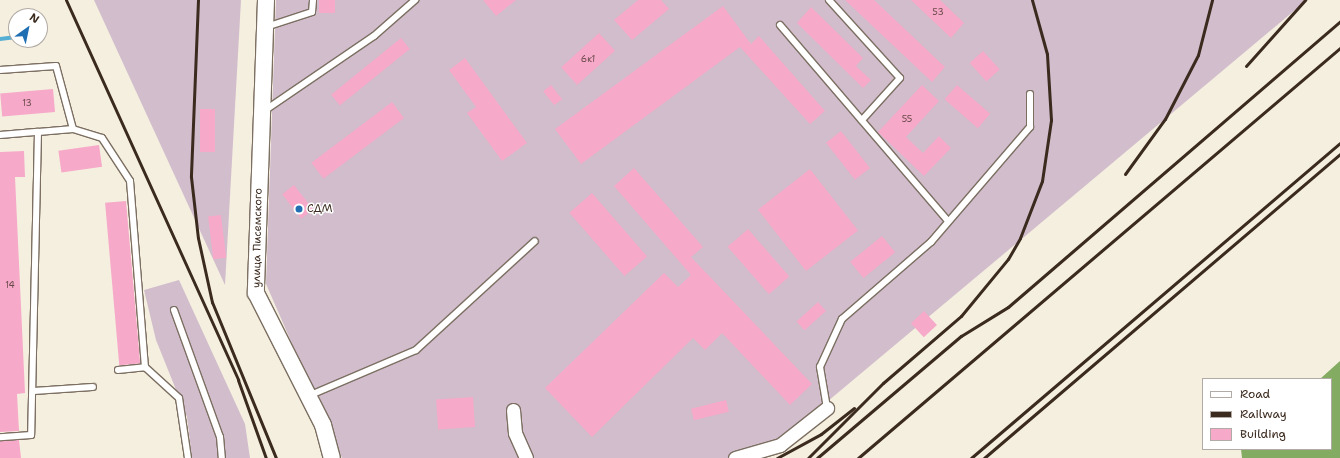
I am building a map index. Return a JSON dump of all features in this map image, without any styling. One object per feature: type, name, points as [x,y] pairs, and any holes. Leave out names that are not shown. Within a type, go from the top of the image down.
[{"type":"street","name":"улица Писемского","points":[[266,0],[256,293],[323,425],[332,458]]},
{"type":"street","points":[[735,458],[780,445],[827,408]]},
{"type":"street","points":[[513,410],[515,433],[526,458]]},
{"type":"lane","points":[[265,28],[312,12],[313,0]]},
{"type":"lane","points":[[261,113],[374,36],[415,0]]},
{"type":"lane","points":[[829,0],[900,78],[862,120]]},
{"type":"lane","points":[[780,25],[948,221]]},
{"type":"lane","points":[[0,70],[56,66],[73,129]]},
{"type":"lane","points":[[827,408],[820,366],[842,319],[930,242],[1030,126],[1030,94]]},
{"type":"lane","points":[[0,135],[73,129],[102,138],[130,181],[145,367],[179,398],[188,458]]},
{"type":"lane","points":[[0,437],[31,435],[38,132]]},
{"type":"lane","points":[[308,396],[416,350],[536,241]]},
{"type":"lane","points":[[174,310],[220,437],[222,458]]},
{"type":"lane","points":[[118,370],[145,367]]},
{"type":"lane","points":[[33,391],[93,387]]},
{"type":"shaded area","points":[[94,0],[241,0],[225,285]]},
{"type":"shaded area","points":[[276,0],[1307,0],[760,458],[342,458],[266,284]]},
{"type":"shaded area","points":[[179,280],[245,424],[250,458],[192,458],[187,417],[156,340],[144,290]]},
{"type":"green space","points":[[1340,361],[1340,458],[1242,458],[1241,450],[1332,450],[1332,378],[1321,378]]},
{"type":"building","points":[[319,0],[335,0],[335,13],[319,13]]},
{"type":"building","points":[[483,0],[516,0],[496,16]]},
{"type":"building","points":[[638,0],[661,0],[669,9],[632,40],[614,20]]},
{"type":"building","points":[[845,0],[874,0],[945,67],[932,82]]},
{"type":"building","points":[[911,0],[940,0],[964,23],[951,38]]},
{"type":"building","points":[[723,6],[751,44],[759,36],[825,111],[810,124],[740,47],[581,164],[555,129]]},
{"type":"building","points":[[811,7],[863,58],[856,66],[871,80],[863,88],[797,23]]},
{"type":"building","points":[[599,33],[615,51],[577,85],[561,67]]},
{"type":"building","points":[[401,38],[410,49],[340,106],[331,95]]},
{"type":"building","points":[[983,51],[1000,70],[986,82],[970,63]]},
{"type":"building","points":[[465,58],[527,143],[502,161],[467,113],[476,107],[449,70]]},
{"type":"building","points":[[551,85],[562,99],[554,105],[543,91]]},
{"type":"building","points":[[922,85],[939,101],[906,137],[923,153],[939,136],[951,148],[924,176],[878,132]]},
{"type":"building","points":[[957,85],[990,114],[978,128],[945,99]]},
{"type":"building","points":[[53,89],[55,112],[2,117],[0,94]]},
{"type":"building","points":[[392,102],[404,118],[323,179],[311,163]]},
{"type":"building","points":[[200,109],[215,109],[215,152],[200,152]]},
{"type":"building","points":[[841,131],[870,168],[855,180],[826,143]]},
{"type":"building","points":[[99,145],[102,167],[61,172],[58,151]]},
{"type":"building","points":[[24,151],[25,177],[15,177],[25,393],[17,394],[19,431],[0,432],[0,152]]},
{"type":"building","points":[[634,168],[703,247],[691,257],[812,384],[790,405],[722,333],[705,350],[693,338],[592,437],[545,388],[664,273],[678,287],[691,275],[614,186]]},
{"type":"building","points":[[810,169],[858,230],[806,271],[758,210]]},
{"type":"building","points":[[294,185],[313,209],[301,219],[282,194]]},
{"type":"building","points":[[592,193],[647,256],[624,276],[569,213]]},
{"type":"building","points":[[126,201],[140,363],[119,365],[105,203]]},
{"type":"building","points":[[221,215],[226,258],[213,259],[208,217]]},
{"type":"building","points":[[748,229],[789,277],[769,294],[728,247]]},
{"type":"building","points":[[882,236],[895,252],[863,278],[850,262]]},
{"type":"building","points":[[818,302],[826,311],[804,330],[796,321]]},
{"type":"building","points":[[924,311],[937,325],[924,337],[911,323]]},
{"type":"building","points":[[473,397],[475,427],[438,430],[436,400]]},
{"type":"building","points":[[726,400],[729,412],[694,420],[691,409]]},
{"type":"building","points":[[19,440],[21,458],[0,458],[0,441]]},
{"type":"waterway","points":[[0,39],[8,38]]},
{"type":"railway","points":[[66,0],[238,380],[266,458]]},
{"type":"railway","points":[[198,0],[191,177],[198,238],[212,302],[276,458]]},
{"type":"railway","points":[[808,458],[883,383],[961,316],[1008,259],[1020,238],[1042,181],[1051,120],[1047,54],[1032,0]]},
{"type":"railway","points":[[1125,174],[1165,119],[1198,55],[1212,0]]},
{"type":"railway","points":[[1246,66],[1305,0]]},
{"type":"railway","points":[[817,458],[961,336],[1008,307],[1340,21]]},
{"type":"railway","points":[[858,458],[1340,48]]},
{"type":"railway","points":[[971,458],[1340,143]]},
{"type":"railway","points":[[984,458],[1340,154]]},
{"type":"railway","points":[[777,458],[821,434],[854,408]]},
{"type":"place","name":"СДМ","points":[[299,209]]}]
